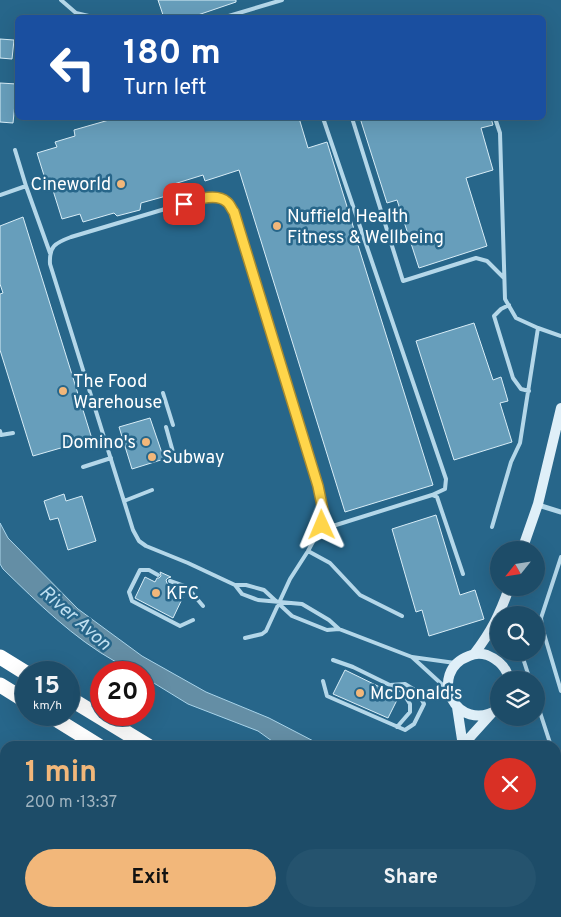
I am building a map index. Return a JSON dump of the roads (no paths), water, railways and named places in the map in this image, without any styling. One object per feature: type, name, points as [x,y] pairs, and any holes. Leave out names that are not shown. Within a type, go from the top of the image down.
[{"type":"highway","points":[[0,657],[15,666]]},
{"type":"highway","points":[[0,685],[15,694]]},
{"type":"highway","points":[[80,705],[140,741]]},
{"type":"highway","points":[[67,726],[91,741]]},
{"type":"street","points":[[525,541],[538,504],[561,408]]},
{"type":"street","points":[[538,504],[561,512]]},
{"type":"street","points":[[474,654],[490,631]]},
{"type":"street","points":[[490,657],[484,654],[474,654],[465,657],[451,671],[448,680],[451,700],[457,707],[465,713],[474,716],[483,716],[490,713]]},
{"type":"street","points":[[457,707],[462,741]]},
{"type":"street","points":[[468,741],[490,716]]},
{"type":"lane","points":[[61,0],[76,13],[84,15]]},
{"type":"lane","points":[[232,15],[282,0]]},
{"type":"lane","points":[[322,525],[336,525],[432,495],[445,489],[446,479],[324,120]]},
{"type":"lane","points":[[353,120],[403,281],[476,258],[487,261],[504,278]]},
{"type":"lane","points":[[496,120],[500,133],[505,299],[516,318],[561,336]]},
{"type":"lane","points":[[15,150],[50,253],[50,264],[133,530],[139,541],[146,546],[235,585],[246,585],[264,590],[292,616],[327,630],[339,629]]},
{"type":"lane","points":[[0,196],[26,186]]},
{"type":"lane","points":[[50,253],[57,242],[71,236],[202,198],[218,198],[227,202],[234,212],[316,479],[324,515],[322,525],[290,579],[266,631],[262,634],[246,638]]},
{"type":"lane","points":[[509,305],[501,309],[494,316],[512,378],[522,389],[529,392]]},
{"type":"lane","points":[[492,527],[511,462],[520,443],[538,328]]},
{"type":"lane","points":[[164,393],[173,425]]},
{"type":"lane","points":[[166,427],[173,452]]},
{"type":"lane","points":[[0,431],[1,434],[13,433]]},
{"type":"lane","points":[[83,467],[111,458]]},
{"type":"lane","points":[[124,501],[152,490]]},
{"type":"lane","points":[[432,495],[437,496],[463,574]]},
{"type":"lane","points":[[308,551],[330,563],[360,595],[402,616]]},
{"type":"lane","points":[[561,557],[541,618],[561,691]]},
{"type":"lane","points":[[158,576],[149,570],[140,570],[128,592],[132,601],[180,626],[193,620]]},
{"type":"lane","points":[[170,581],[186,587],[203,606]]},
{"type":"lane","points":[[235,585],[242,594],[258,600],[302,604],[329,620],[339,629],[412,657],[457,663]]},
{"type":"lane","points":[[412,657],[448,690]]},
{"type":"lane","points":[[333,660],[353,667],[402,691],[410,704],[410,712],[397,727]]},
{"type":"lane","points":[[323,681],[327,696],[405,730],[414,724],[424,704],[418,692],[405,684],[390,685]]},
{"type":"lane","points":[[544,726],[549,741]]},
{"type":"water","name":"River Avon","points":[[0,523],[8,538],[78,609],[151,661],[114,661],[100,653],[56,619],[0,564]]},
{"type":"water","points":[[155,663],[206,692],[269,718],[313,741],[272,741],[258,731],[188,704],[155,684]]},
{"type":"place","name":"Cineworld","points":[[121,184]]},
{"type":"place","name":"Nuffield Health Fitness & Wellbeing","points":[[277,226]]},
{"type":"place","name":"The Food Warehouse","points":[[63,391]]},
{"type":"place","name":"Domino's","points":[[146,442]]},
{"type":"place","name":"Subway","points":[[152,457]]},
{"type":"place","name":"KFC","points":[[156,593]]},
{"type":"place","name":"McDonald's","points":[[360,693]]}]
